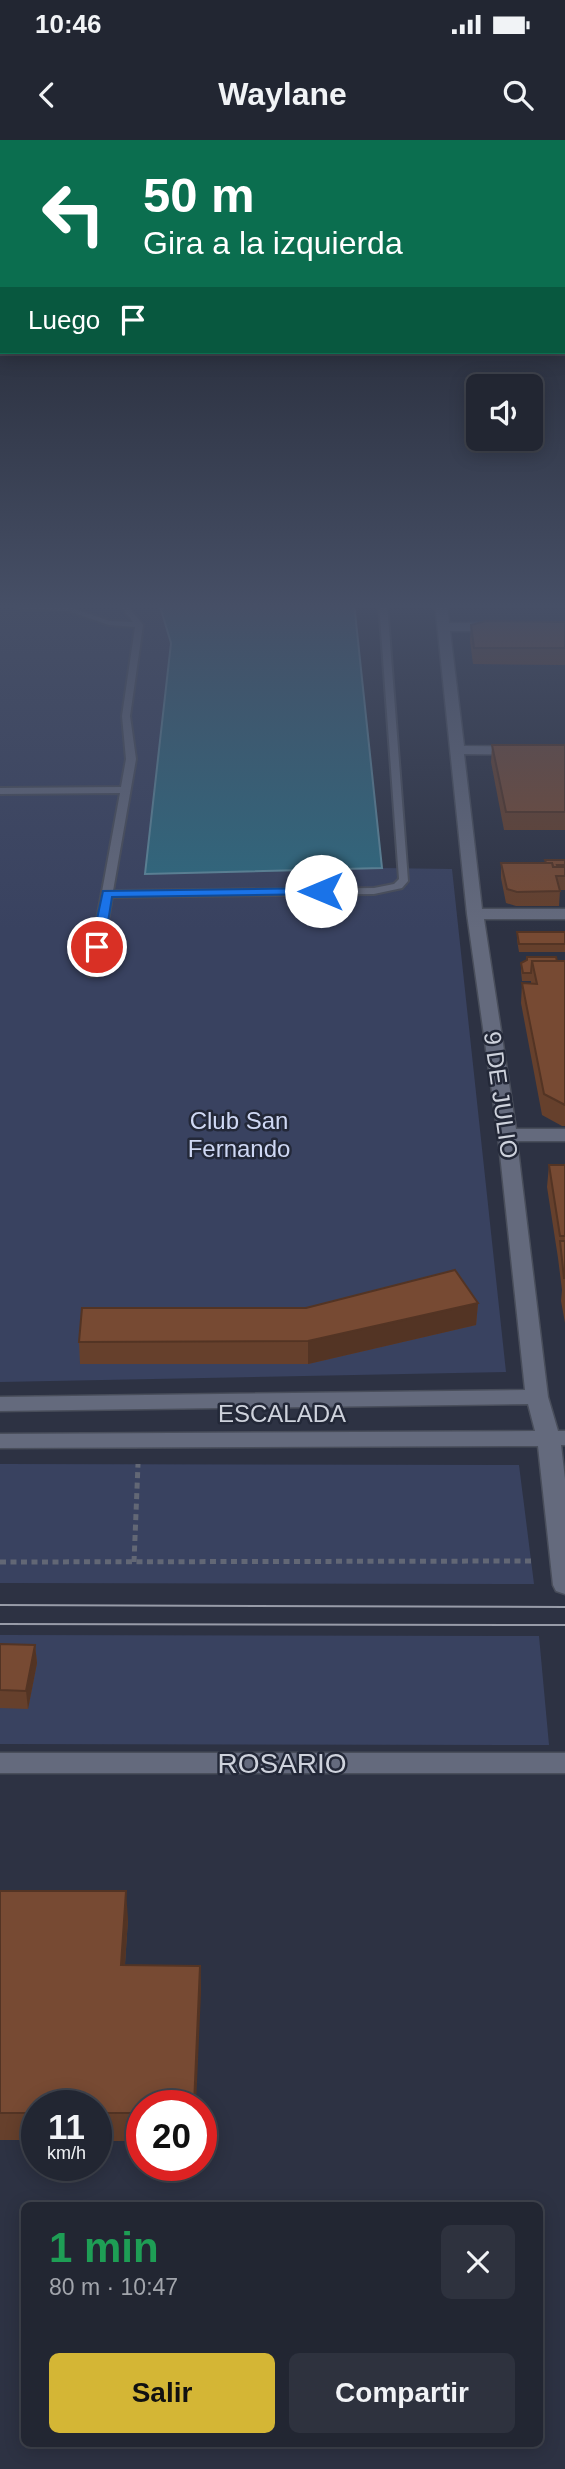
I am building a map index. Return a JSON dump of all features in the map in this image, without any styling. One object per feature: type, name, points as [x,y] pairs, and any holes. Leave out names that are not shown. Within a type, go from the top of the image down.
[{"type":"street","name":"9 DE JULIO","points":[[452,712],[475,914],[507,1135],[537,1397],[557,1439],[565,1586]]},
{"type":"street","points":[[456,750],[565,751]]},
{"type":"street","points":[[475,914],[565,914]]},
{"type":"street","points":[[507,1135],[565,1135]]},
{"type":"street","name":"ESCALADA","points":[[0,1404],[537,1397]]},
{"type":"street","name":"ESCALADA","points":[[0,1441],[557,1439]]},
{"type":"street","name":"ROSARIO","points":[[0,1763],[565,1763]]},
{"type":"lane","points":[[93,974],[131,759],[127,712]]},
{"type":"lane","points":[[107,894],[374,891],[398,886],[404,880],[391,712]]},
{"type":"lane","points":[[0,791],[125,790]]},
{"type":"path","points":[[134,1562],[139,1439]]},
{"type":"path","points":[[0,1562],[562,1561]]},
{"type":"green space","name":"Club San Fernando","points":[[0,712],[164,712],[146,874],[382,868],[452,869],[506,1372],[0,1382]]},
{"type":"green space","points":[[0,1464],[519,1465],[534,1584],[0,1583]]},
{"type":"green space","points":[[0,1635],[539,1636],[549,1745],[0,1744]]},
{"type":"shaded area","points":[[163,712],[365,712],[382,868],[145,874]]},
{"type":"building","points":[[492,745],[565,745],[565,812],[506,812]]},
{"type":"building","points":[[545,860],[565,860],[565,865],[553,867],[552,863],[546,863]]},
{"type":"building","points":[[501,863],[552,863],[553,867],[565,867],[565,876],[556,876],[560,891],[517,892],[507,889]]},
{"type":"building","points":[[517,932],[565,932],[565,944],[519,944]]},
{"type":"building","points":[[527,957],[556,957],[557,961],[532,961],[531,973],[523,973],[521,963],[527,960]]},
{"type":"building","points":[[532,961],[565,961],[565,1105],[544,1094],[522,983],[537,984]]},
{"type":"building","points":[[549,1165],[565,1165],[565,1236],[560,1236]]},
{"type":"building","points":[[560,1241],[565,1241],[565,1278],[564,1278]]},
{"type":"building","points":[[455,1270],[478,1303],[308,1341],[79,1342],[82,1308],[306,1308]]},
{"type":"building","points":[[0,1644],[35,1645],[26,1691],[0,1690]]},
{"type":"building","points":[[0,1891],[126,1891],[121,1965],[200,1966],[195,2090],[126,2090],[126,2113],[112,2113],[112,2090],[21,2090],[21,2113],[0,2113]]},
{"type":"tram line","points":[[0,1605],[565,1607]]},
{"type":"tram line","points":[[0,1624],[565,1625]]},
{"type":"route","points":[[97,947],[107,894],[321,891]]}]
